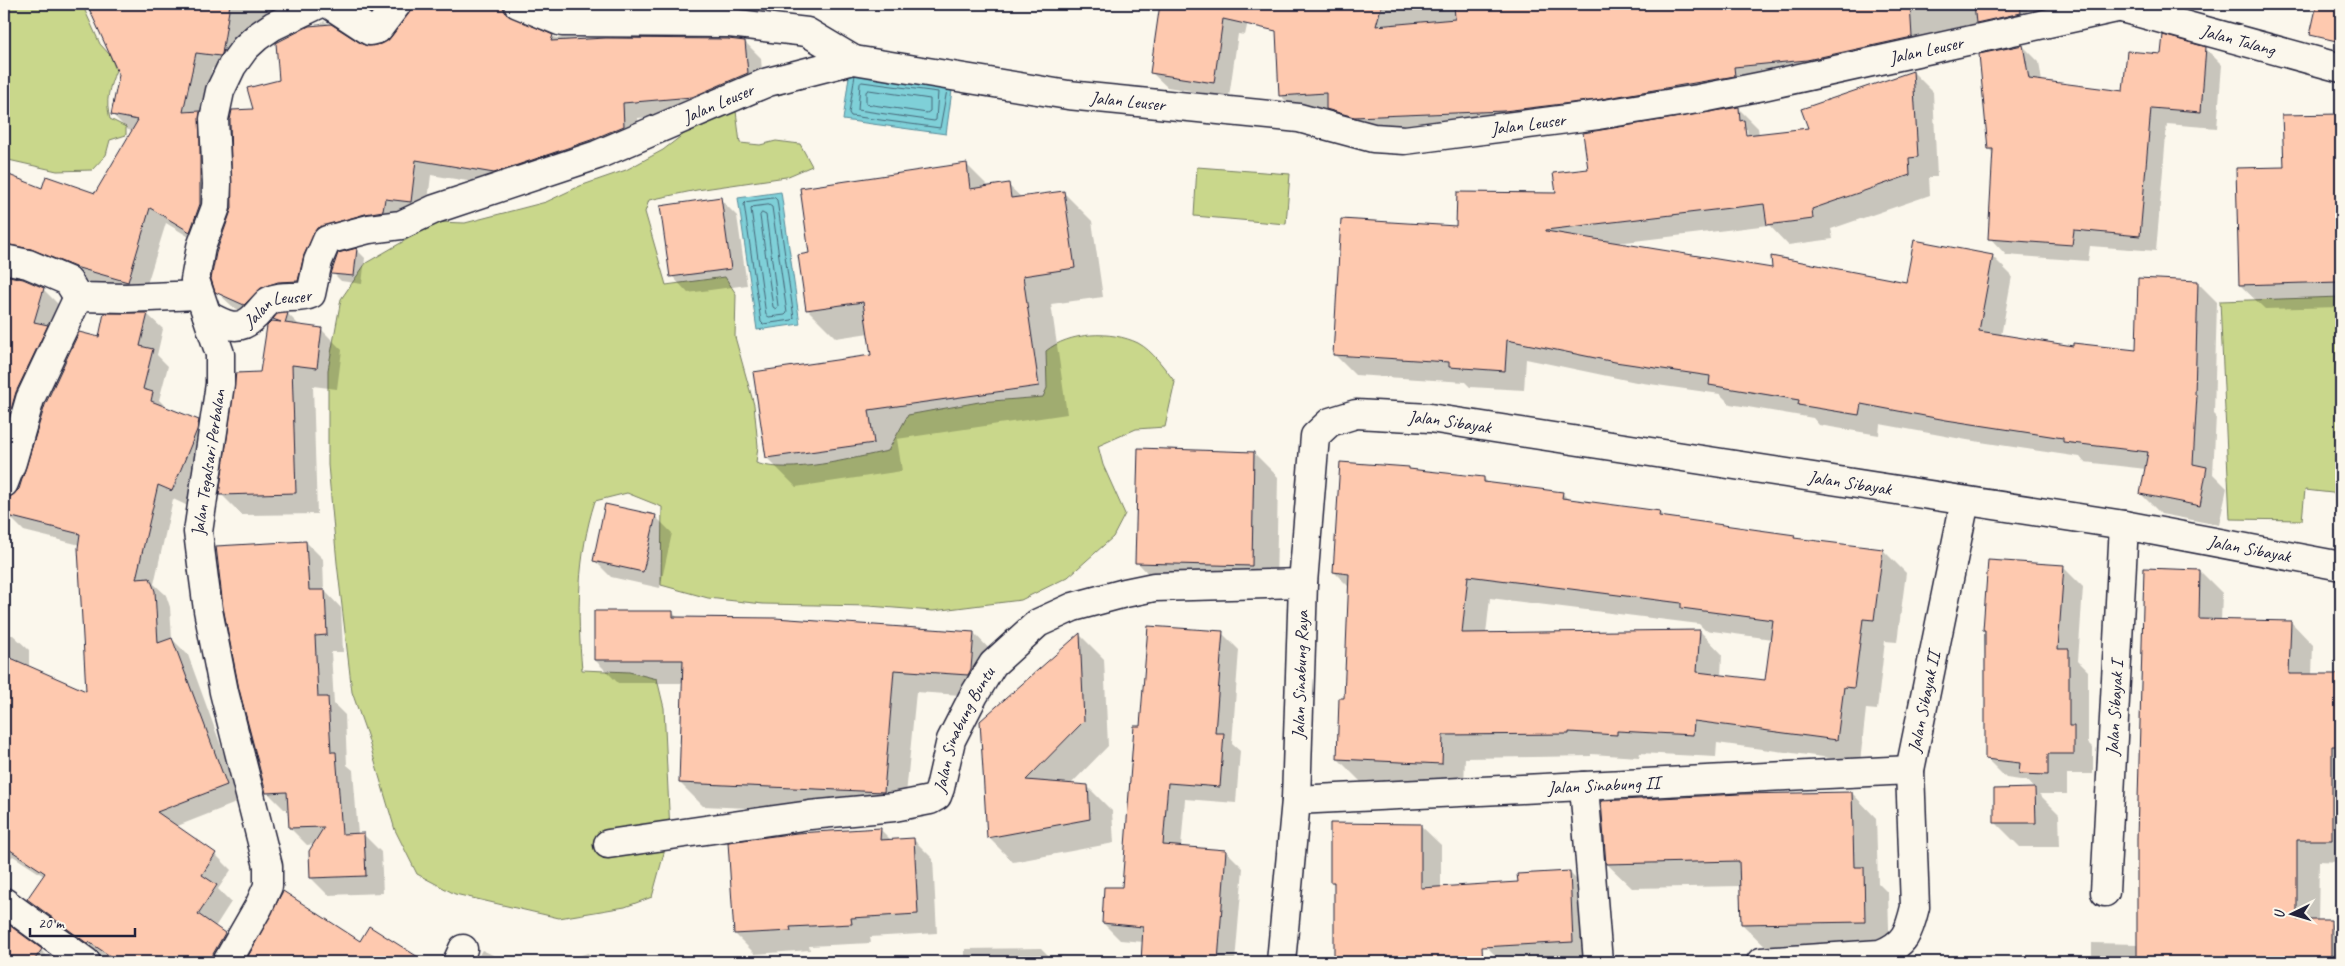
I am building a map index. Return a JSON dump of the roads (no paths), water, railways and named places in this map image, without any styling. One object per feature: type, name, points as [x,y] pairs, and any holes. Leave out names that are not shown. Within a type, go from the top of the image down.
[{"type":"street","name":"Jalan Tegalsari Perbalan","points":[[227,962],[268,886],[268,866],[224,692],[208,610],[198,532],[220,384],[220,354],[195,280],[196,266],[216,207],[217,184],[214,119],[220,91],[232,66],[245,48],[257,37],[273,26],[319,4]]},
{"type":"street","points":[[329,4],[370,31],[378,29],[397,4]]},
{"type":"street","points":[[518,4],[562,22],[729,23],[807,32],[854,60]]},
{"type":"street","name":"Jalan Leuser","points":[[203,305],[233,327],[242,326],[250,321],[270,301],[282,298],[303,298],[311,294],[318,261],[327,240],[369,229],[401,225],[435,209],[590,158],[768,82],[854,60],[1068,96],[1299,118],[1373,138],[1405,140],[1598,116],[1698,99],[2114,6]]},
{"type":"street","name":"Jalan Talang","points":[[2114,6],[2341,68]]},
{"type":"street","points":[[4,259],[28,264],[68,281],[78,297]]},
{"type":"street","points":[[78,297],[126,298],[203,305]]},
{"type":"street","points":[[4,483],[30,399],[78,297]]},
{"type":"street","name":"Jalan Sibayak","points":[[1356,414],[1430,418],[2124,525],[2341,566]]},
{"type":"street","name":"Jalan Sinabung Raya","points":[[1281,962],[1296,800],[1302,582],[1315,436],[1330,422],[1356,414]]},
{"type":"street","name":"Jalan Sibayak II","points":[[1761,962],[1880,954],[1894,949],[1903,940],[1911,926],[1915,907],[1910,770],[1965,501]]},
{"type":"street","name":"Jalan Sibayak I","points":[[2105,892],[2124,525]]},
{"type":"street","name":"Jalan Sinabung Buntu","points":[[608,844],[810,815],[894,808],[930,800],[937,796],[951,740],[974,694],[993,664],[1038,623],[1073,607],[1154,587],[1302,582]]},
{"type":"street","name":"Jalan Sinabung II","points":[[1296,800],[1910,770]]},
{"type":"street","points":[[1584,786],[1598,962]]},
{"type":"street","points":[[4,902],[86,962]]},
{"type":"water","points":[[850,69],[953,83],[946,134],[843,120]]},
{"type":"water","points":[[781,192],[800,324],[757,330],[738,198]]}]
